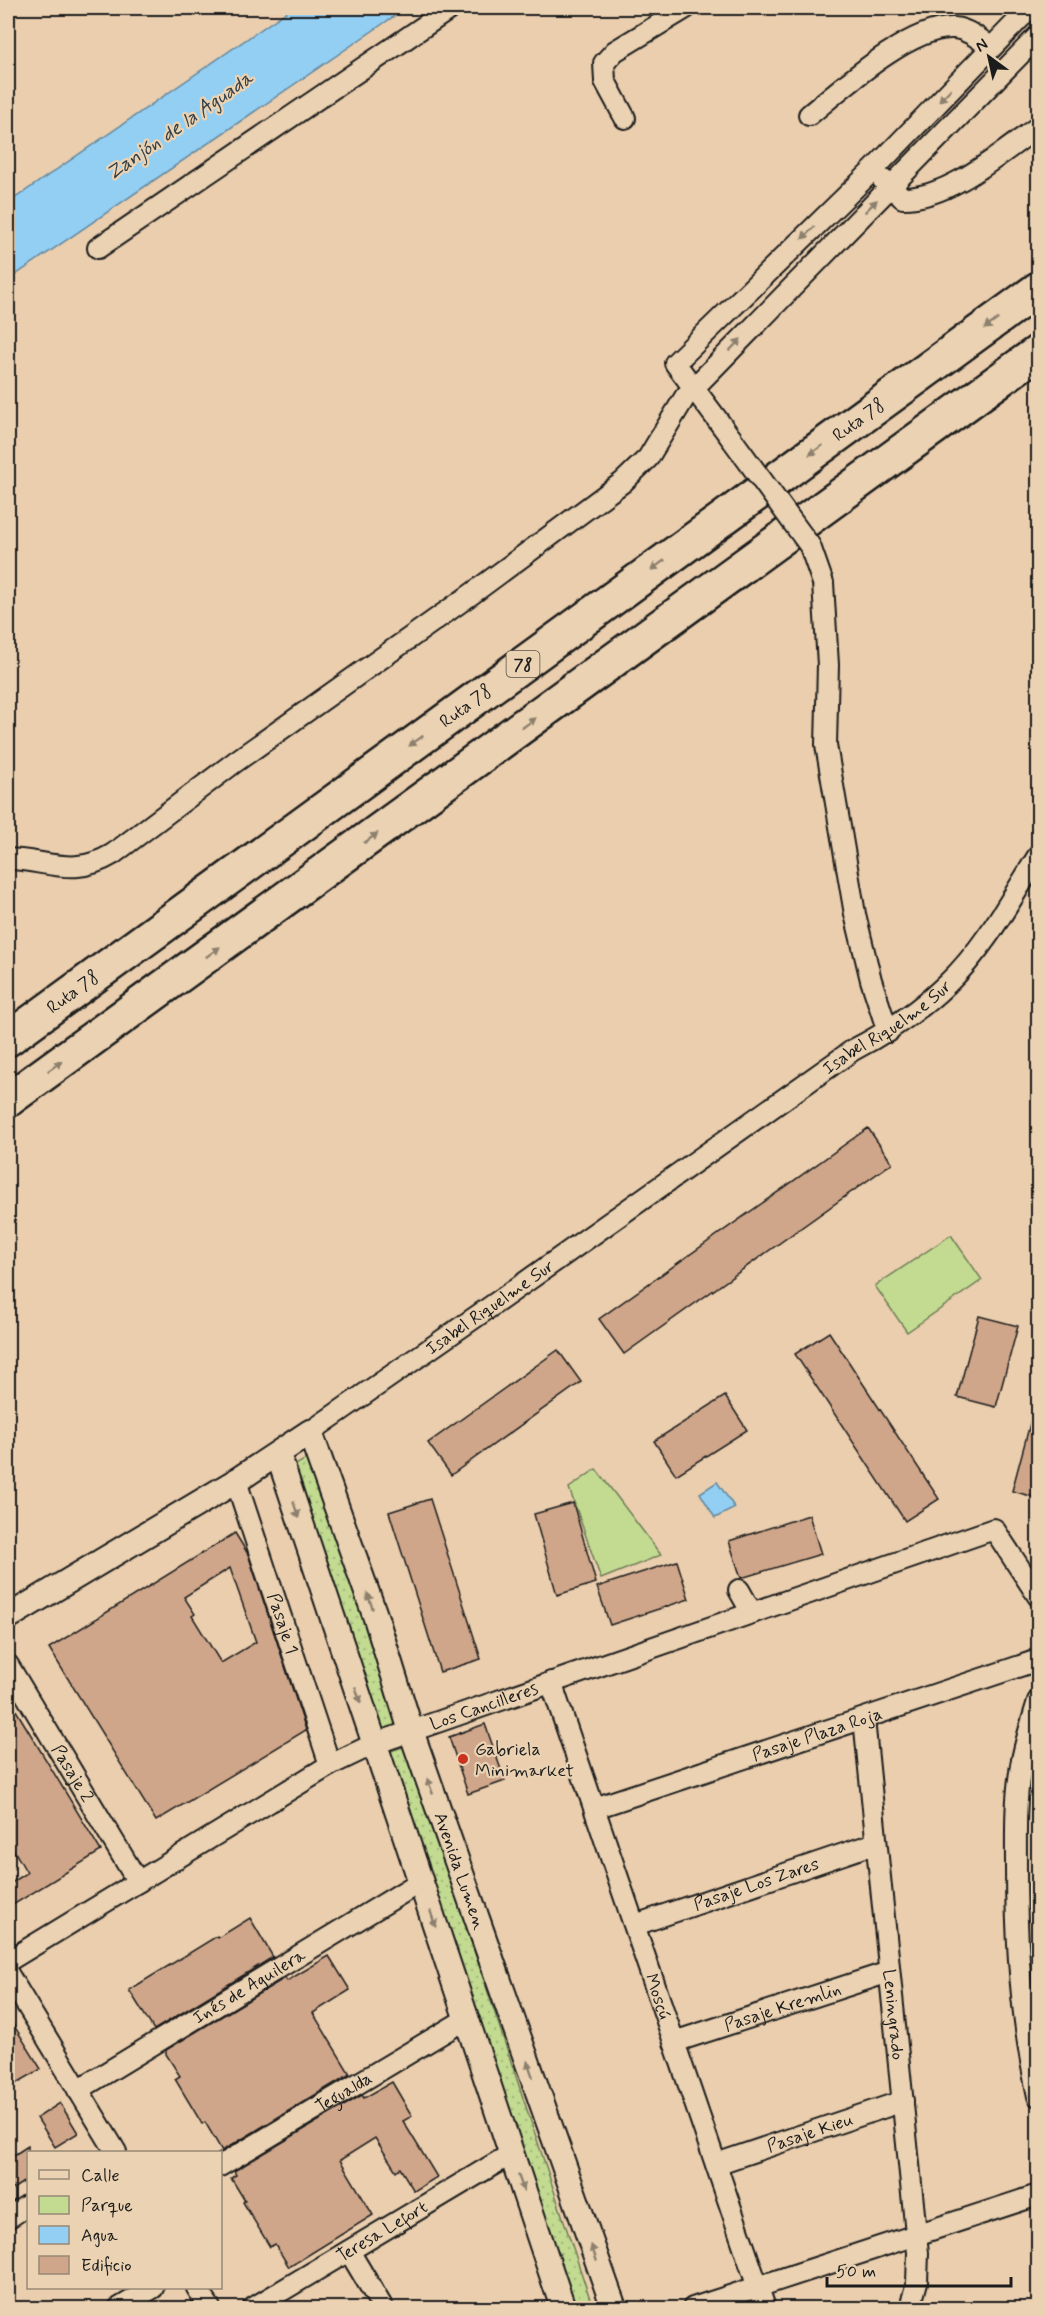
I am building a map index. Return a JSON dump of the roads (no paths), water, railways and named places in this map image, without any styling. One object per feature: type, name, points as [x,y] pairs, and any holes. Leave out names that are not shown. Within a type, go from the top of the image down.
[{"type":"highway","name":"Ruta 78","points":[[8,1039],[1038,289]]},
{"type":"highway","points":[[8,1100],[460,774],[1038,352]]},
{"type":"street","points":[[98,248],[451,8]]},
{"type":"street","points":[[626,118],[605,81],[604,63],[615,51],[686,8]]},
{"type":"street","points":[[888,1032],[871,980],[855,914],[826,745],[828,665],[823,583],[810,546],[675,363],[873,170],[990,46],[1030,8]]},
{"type":"street","points":[[810,115],[856,77],[921,34],[941,28],[956,28],[978,37],[990,46]]},
{"type":"street","points":[[8,859],[56,867],[79,867],[113,854],[235,762],[463,600],[623,482],[648,458],[676,407],[694,387],[1038,36]]},
{"type":"street","points":[[873,170],[903,198],[916,198],[959,181],[1038,127]]},
{"type":"street","name":"Isabel Riquelme Sur","points":[[8,1617],[278,1454],[511,1293],[853,1050],[888,1032],[957,974],[1006,907],[1038,856]]},
{"type":"street","name":"Avenida Lumen","points":[[310,1432],[376,1618],[411,1731],[614,2308]]},
{"type":"street","points":[[278,1454],[563,2308]]},
{"type":"street","name":"Pasaje 1","points":[[236,1481],[330,1766]]},
{"type":"street","name":"Los Cancilleres","points":[[8,1961],[330,1766],[374,1744],[994,1529],[1038,1596]]},
{"type":"street","points":[[739,1590],[752,1613]]},
{"type":"street","name":"Pasaje Plaza Roja","points":[[595,1808],[1038,1660]]},
{"type":"street","name":"Pasaje 2","points":[[8,1665],[138,1882]]},
{"type":"street","name":"Moscú","points":[[551,1682],[765,2308]]},
{"type":"street","points":[[1038,1701],[1020,1771],[1016,1862],[1016,1934],[1023,2008],[1038,2096]]},
{"type":"street","name":"Leningrado","points":[[864,1719],[916,2234],[918,2267],[910,2308]]},
{"type":"street","name":"Pasaje Los Zares","points":[[635,1925],[876,1843]]},
{"type":"street","name":"Inés de Aguilera","points":[[78,2090],[420,1882]]},
{"type":"street","name":"Pasaje Kremlin","points":[[674,2042],[890,1972]]},
{"type":"street","points":[[8,1974],[114,2151]]},
{"type":"street","name":"Tegualda","points":[[222,2165],[466,2019]]},
{"type":"street","name":"Pasaje Kieu","points":[[716,2164],[903,2101]]},
{"type":"street","name":"Teresa Lefort","points":[[253,2308],[511,2154]]},
{"type":"street","points":[[693,2308],[1038,2195]]},
{"type":"street","points":[[8,2218],[27,2206]]},
{"type":"street","points":[[349,2251],[383,2308]]},
{"type":"street","points":[[119,2308],[151,2289]]},
{"type":"street","points":[[198,2289],[210,2308]]},
{"type":"water","name":"Zanjón de la Aguada","points":[[292,8],[406,8],[8,280],[8,203]]},
{"type":"water","points":[[717,1482],[735,1508],[715,1518],[700,1493]]},
{"type":"place","name":"Gabriela Minimarket","points":[[463,1759]]}]
